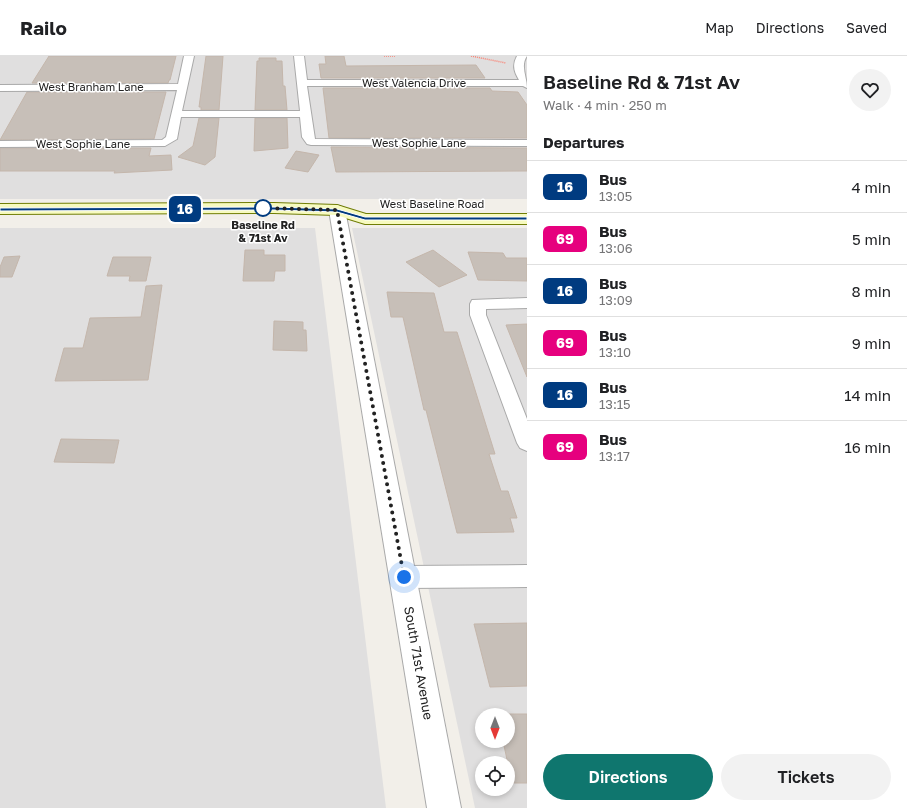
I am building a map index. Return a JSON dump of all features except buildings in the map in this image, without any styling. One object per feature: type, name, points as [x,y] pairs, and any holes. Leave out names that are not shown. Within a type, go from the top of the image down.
[{"type":"main road","name":"West Baseline Road","points":[[0,209],[274,208],[337,210],[361,204],[368,204]]},
{"type":"main road","name":"West Baseline Road","points":[[337,210],[365,219],[527,219]]},
{"type":"street","points":[[189,56],[176,114],[305,114],[299,56]]},
{"type":"street","points":[[522,56],[519,60],[519,70],[526,84]]},
{"type":"street","name":"West Valencia Drive","points":[[302,83],[526,84]]},
{"type":"street","name":"West Branham Lane","points":[[0,88],[182,87]]},
{"type":"street","name":"West Sophie Lane","points":[[0,144],[165,143],[171,139],[176,114]]},
{"type":"street","name":"West Sophie Lane","points":[[305,114],[308,137],[311,142],[527,143]]},
{"type":"street","name":"South 71st Avenue","points":[[337,210],[404,577],[444,808]]},
{"type":"street","points":[[527,303],[478,304],[478,314],[527,443]]},
{"type":"street","points":[[404,577],[527,576]]},
{"type":"path","points":[[384,56],[396,56]]},
{"type":"path","points":[[471,56],[510,64]]},
{"type":"shaded area","points":[[0,56],[527,56],[527,199],[0,199]]},
{"type":"shaded area","points":[[0,228],[315,228],[386,808],[0,808]]},
{"type":"shaded area","points":[[352,228],[527,228],[527,808],[475,808]]},
{"type":"bus line","name":"16","points":[[0,209],[274,208],[337,210],[365,219],[527,219]]},
{"type":"place","name":"Baseline Rd & 71st Av","points":[[263,208]]},
{"type":"route","points":[[263,208],[337,210],[404,577]]}]
